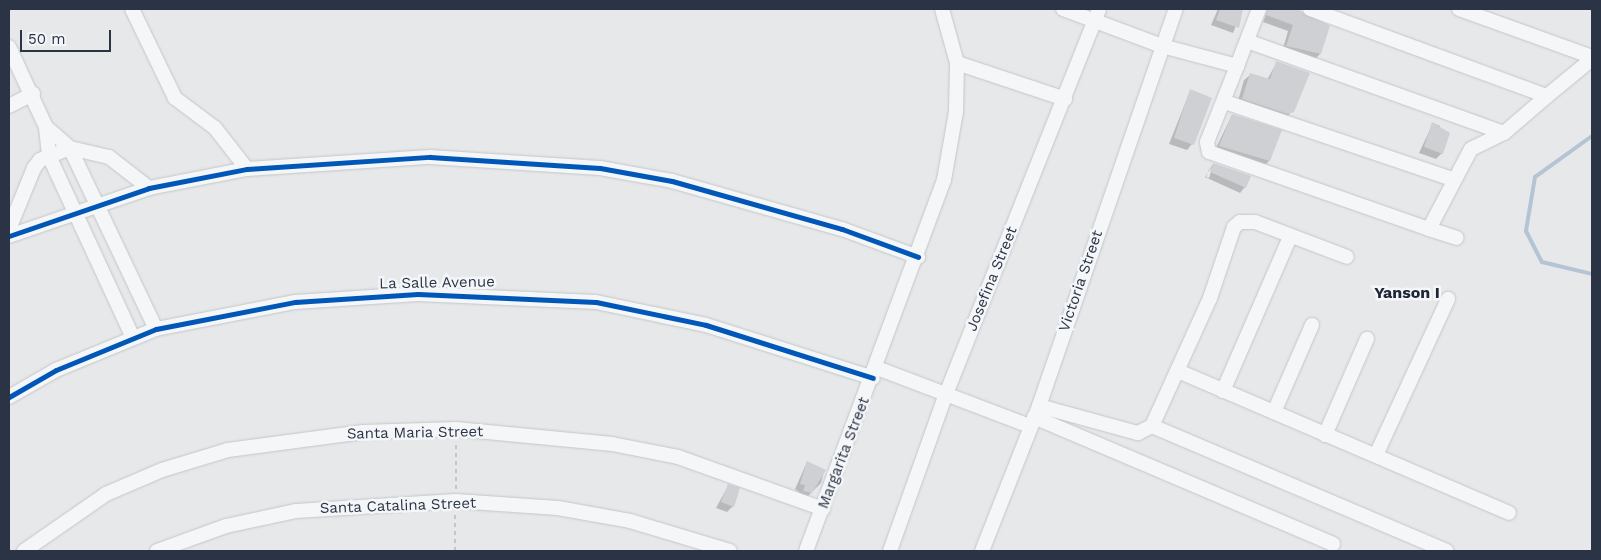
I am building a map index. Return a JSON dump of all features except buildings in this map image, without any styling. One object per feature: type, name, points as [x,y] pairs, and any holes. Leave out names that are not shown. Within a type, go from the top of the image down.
[{"type":"street","points":[[132,9],[175,98],[215,128],[247,169]]},
{"type":"street","name":"Margarita Street","points":[[806,551],[875,373],[944,180],[956,112],[957,63],[942,9]]},
{"type":"street","points":[[1063,9],[1097,15],[1162,46],[1238,66]]},
{"type":"street","name":"Victoria Street","points":[[982,551],[1034,416],[1176,9]]},
{"type":"street","points":[[1259,9],[1225,102],[1207,142],[1209,152],[1457,238]]},
{"type":"street","points":[[1310,9],[1547,96]]},
{"type":"street","points":[[1429,229],[1453,179],[1471,149],[1504,133],[1592,58],[1458,9]]},
{"type":"street","name":"Josefina Street","points":[[890,551],[946,394],[1097,15]]},
{"type":"street","points":[[1247,41],[1504,133]]},
{"type":"street","points":[[9,46],[33,94],[46,127],[49,156],[78,212],[134,338]]},
{"type":"street","points":[[957,63],[1064,99]]},
{"type":"street","points":[[9,106],[33,94]]},
{"type":"street","points":[[1225,102],[1453,179]]},
{"type":"street","points":[[46,127],[70,148],[156,329]]},
{"type":"street","points":[[9,229],[34,168],[49,156],[70,148],[109,157],[149,188]]},
{"type":"street","points":[[9,236],[97,204],[149,188],[247,169],[430,157],[600,168],[742,199],[918,257]]},
{"type":"street","points":[[1034,416],[1138,433],[1152,426],[1178,371],[1234,227],[1240,222],[1255,222],[1290,237],[1347,257]]},
{"type":"street","points":[[1223,391],[1290,237]]},
{"type":"street","name":"La Salle Avenue","points":[[9,398],[56,370],[156,329],[286,304],[356,297],[538,296],[596,302],[706,325],[946,394],[1034,416]]},
{"type":"street","points":[[1376,455],[1448,299]]},
{"type":"street","points":[[1274,412],[1312,325]]},
{"type":"street","points":[[1325,435],[1368,339]]},
{"type":"street","points":[[1178,371],[1509,513]]},
{"type":"street","points":[[1034,416],[1333,544]]},
{"type":"street","points":[[1152,426],[1447,551]]},
{"type":"street","name":"Santa Maria Street","points":[[24,551],[106,494],[162,470],[228,450],[363,432],[456,429],[612,444],[678,457],[823,509]]},
{"type":"street","name":"Santa Catalina Street","points":[[157,551],[226,526],[296,511],[456,501],[558,508],[630,521],[730,551]]},
{"type":"waterway","points":[[1592,136],[1535,177],[1526,231],[1542,262],[1592,274]]},
{"type":"cycle path","points":[[9,236],[149,188],[247,169],[430,157],[600,168],[672,181],[842,229],[918,257]]},
{"type":"cycle path","points":[[9,397],[56,370],[156,329],[295,302],[418,294],[596,302],[706,325],[873,378]]},
{"type":"district","name":"Yanson I","points":[[1407,293]]}]
